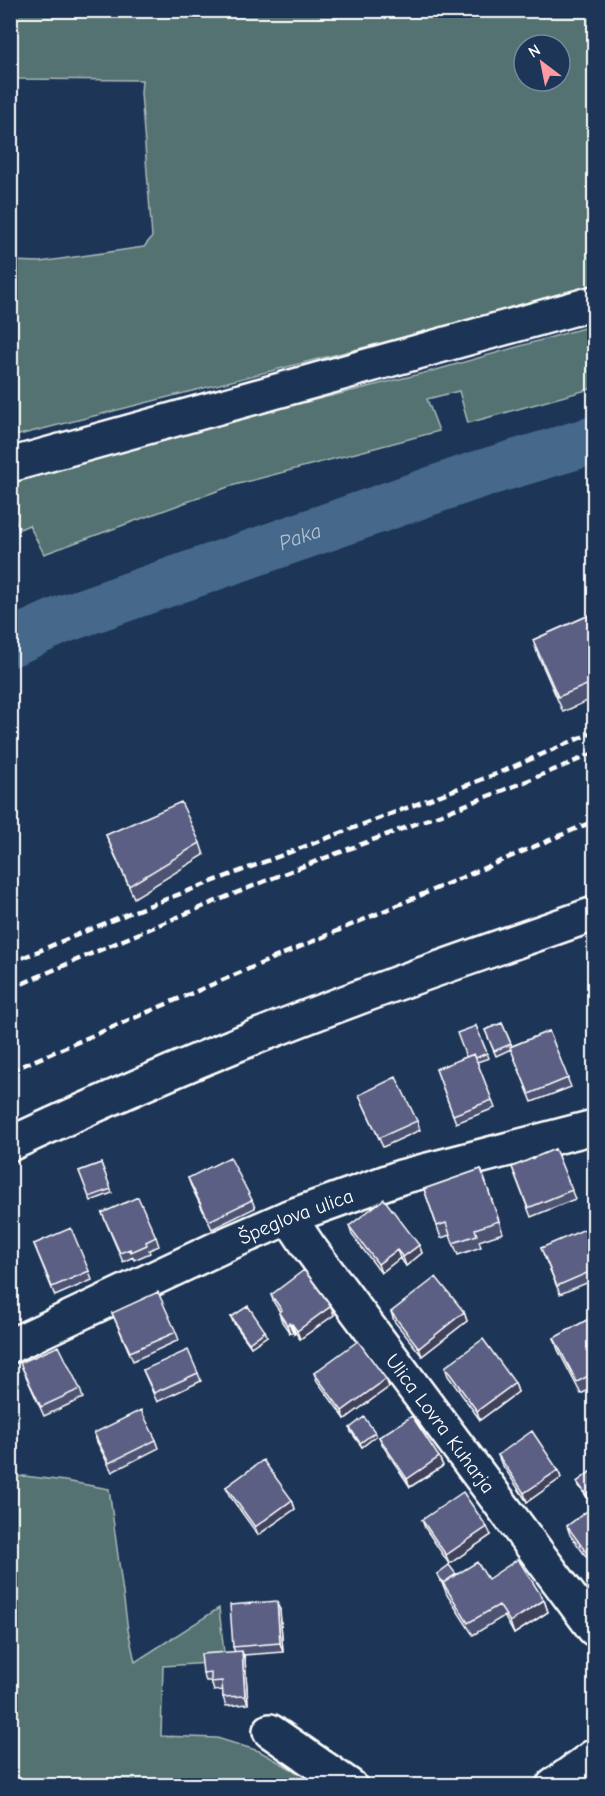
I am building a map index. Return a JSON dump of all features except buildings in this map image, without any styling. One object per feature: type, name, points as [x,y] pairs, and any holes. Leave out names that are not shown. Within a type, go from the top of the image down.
[{"type":"street","points":[[10,465],[594,303]]},
{"type":"street","points":[[10,1144],[90,1107],[254,1038],[478,954],[594,914]]},
{"type":"street","name":"Špeglova ulica","points":[[10,1346],[229,1243],[290,1217],[401,1177],[592,1135]]},
{"type":"street","name":"Ulica Lovra Kuharja","points":[[290,1217],[594,1629]]},
{"type":"street","points":[[270,1731],[351,1785]]},
{"type":"street","points":[[553,1785],[594,1756]]},
{"type":"green space","points":[[10,11],[594,11],[594,289],[11,437],[11,261],[40,262],[144,247],[152,237],[141,93],[142,80],[11,79]]},
{"type":"green space","points":[[594,325],[594,388],[468,423],[459,391],[427,399],[439,431],[231,486],[44,554],[29,525],[20,529],[11,513],[11,483],[250,416],[436,370]]},
{"type":"green space","points":[[24,1476],[109,1489],[128,1630],[135,1662],[219,1608],[225,1662],[163,1666],[161,1736],[217,1738],[259,1751],[320,1785],[11,1785],[10,1478]]},
{"type":"waterway","name":"Paka","points":[[10,643],[64,619],[474,476],[594,440]]},
{"type":"railway","points":[[10,963],[127,914],[496,774],[594,732]]},
{"type":"railway","points":[[10,989],[244,890],[594,753]]},
{"type":"railway","points":[[10,1071],[594,821]]}]
